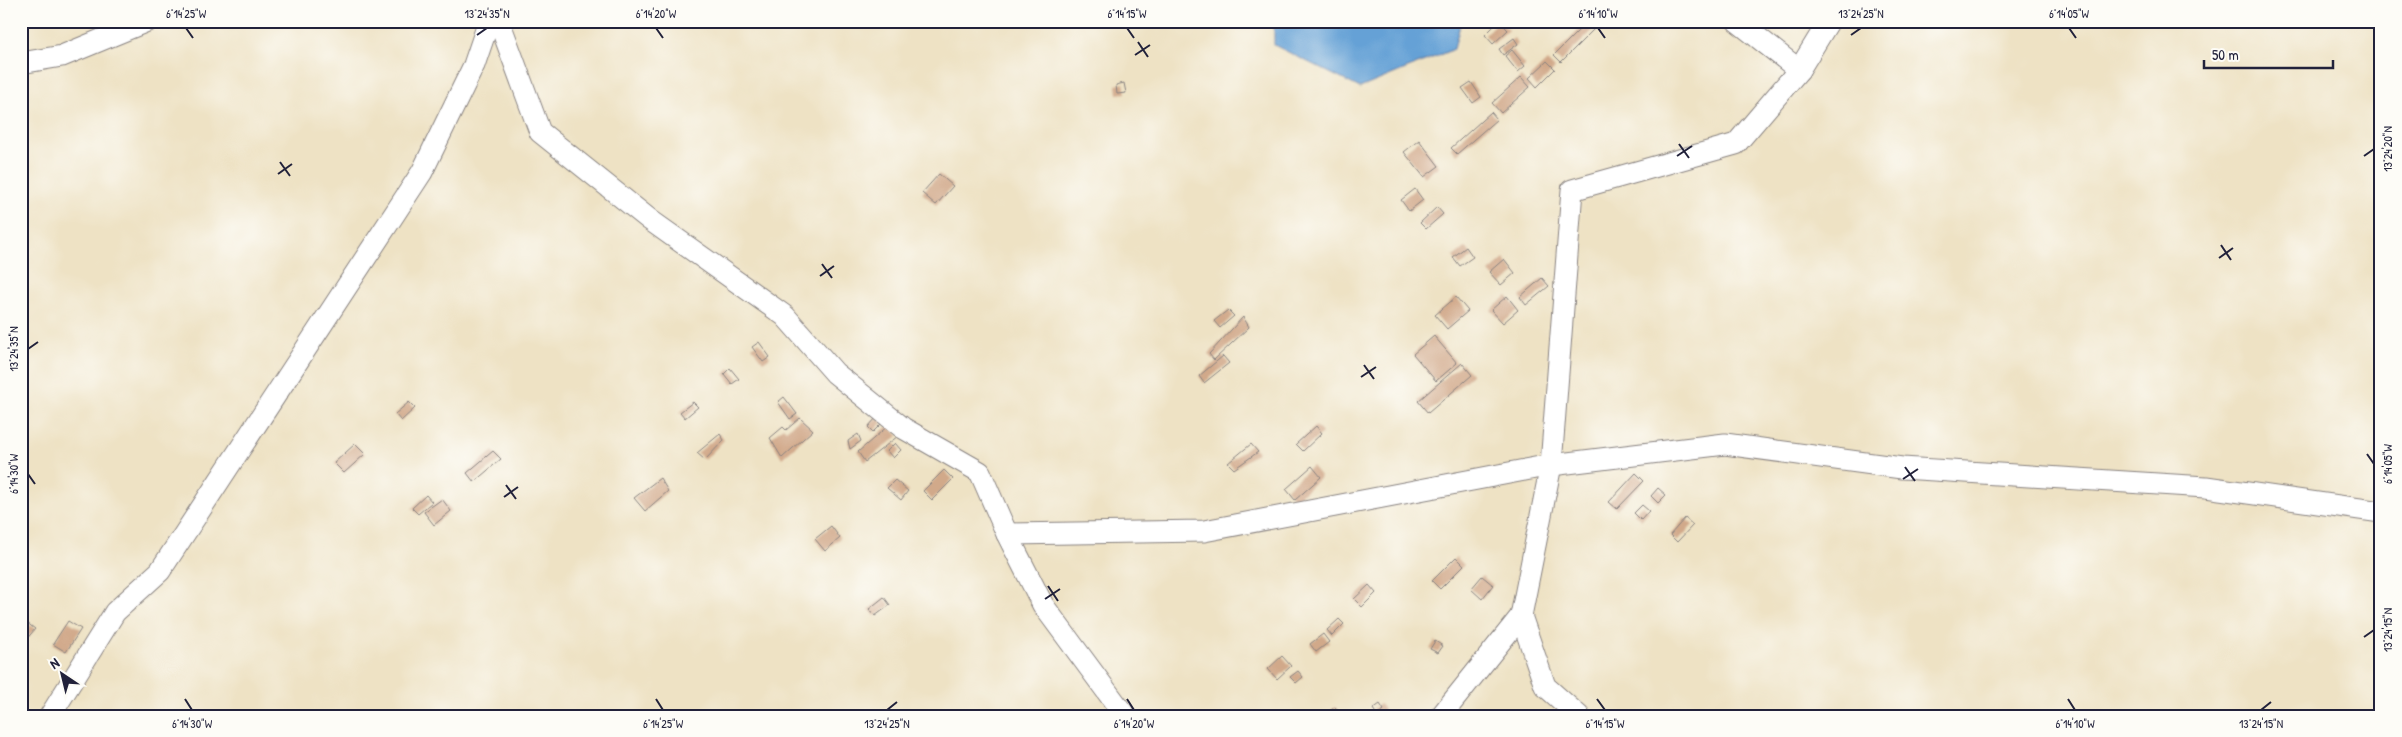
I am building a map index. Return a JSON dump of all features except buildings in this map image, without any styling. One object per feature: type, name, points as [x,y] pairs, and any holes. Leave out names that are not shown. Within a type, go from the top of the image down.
[{"type":"street","points":[[21,63],[62,56],[147,21]]},
{"type":"street","points":[[50,716],[115,612],[160,571],[250,431],[422,172],[474,65],[489,21]]},
{"type":"street","points":[[499,21],[540,132],[650,220],[785,316],[835,373],[903,428],[980,472],[1007,534],[1043,604],[1125,716]]},
{"type":"street","points":[[1737,21],[1799,70]]},
{"type":"street","points":[[1441,716],[1522,616],[1551,465],[1572,190],[1736,144],[1799,70],[1829,21]]},
{"type":"street","points":[[1007,534],[1204,531],[1551,465],[1725,444],[1902,468],[2206,487],[2381,512]]},
{"type":"street","points":[[1522,616],[1545,686],[1579,716]]},
{"type":"water","points":[[1274,21],[1461,21],[1454,49],[1360,88],[1274,45]]}]
